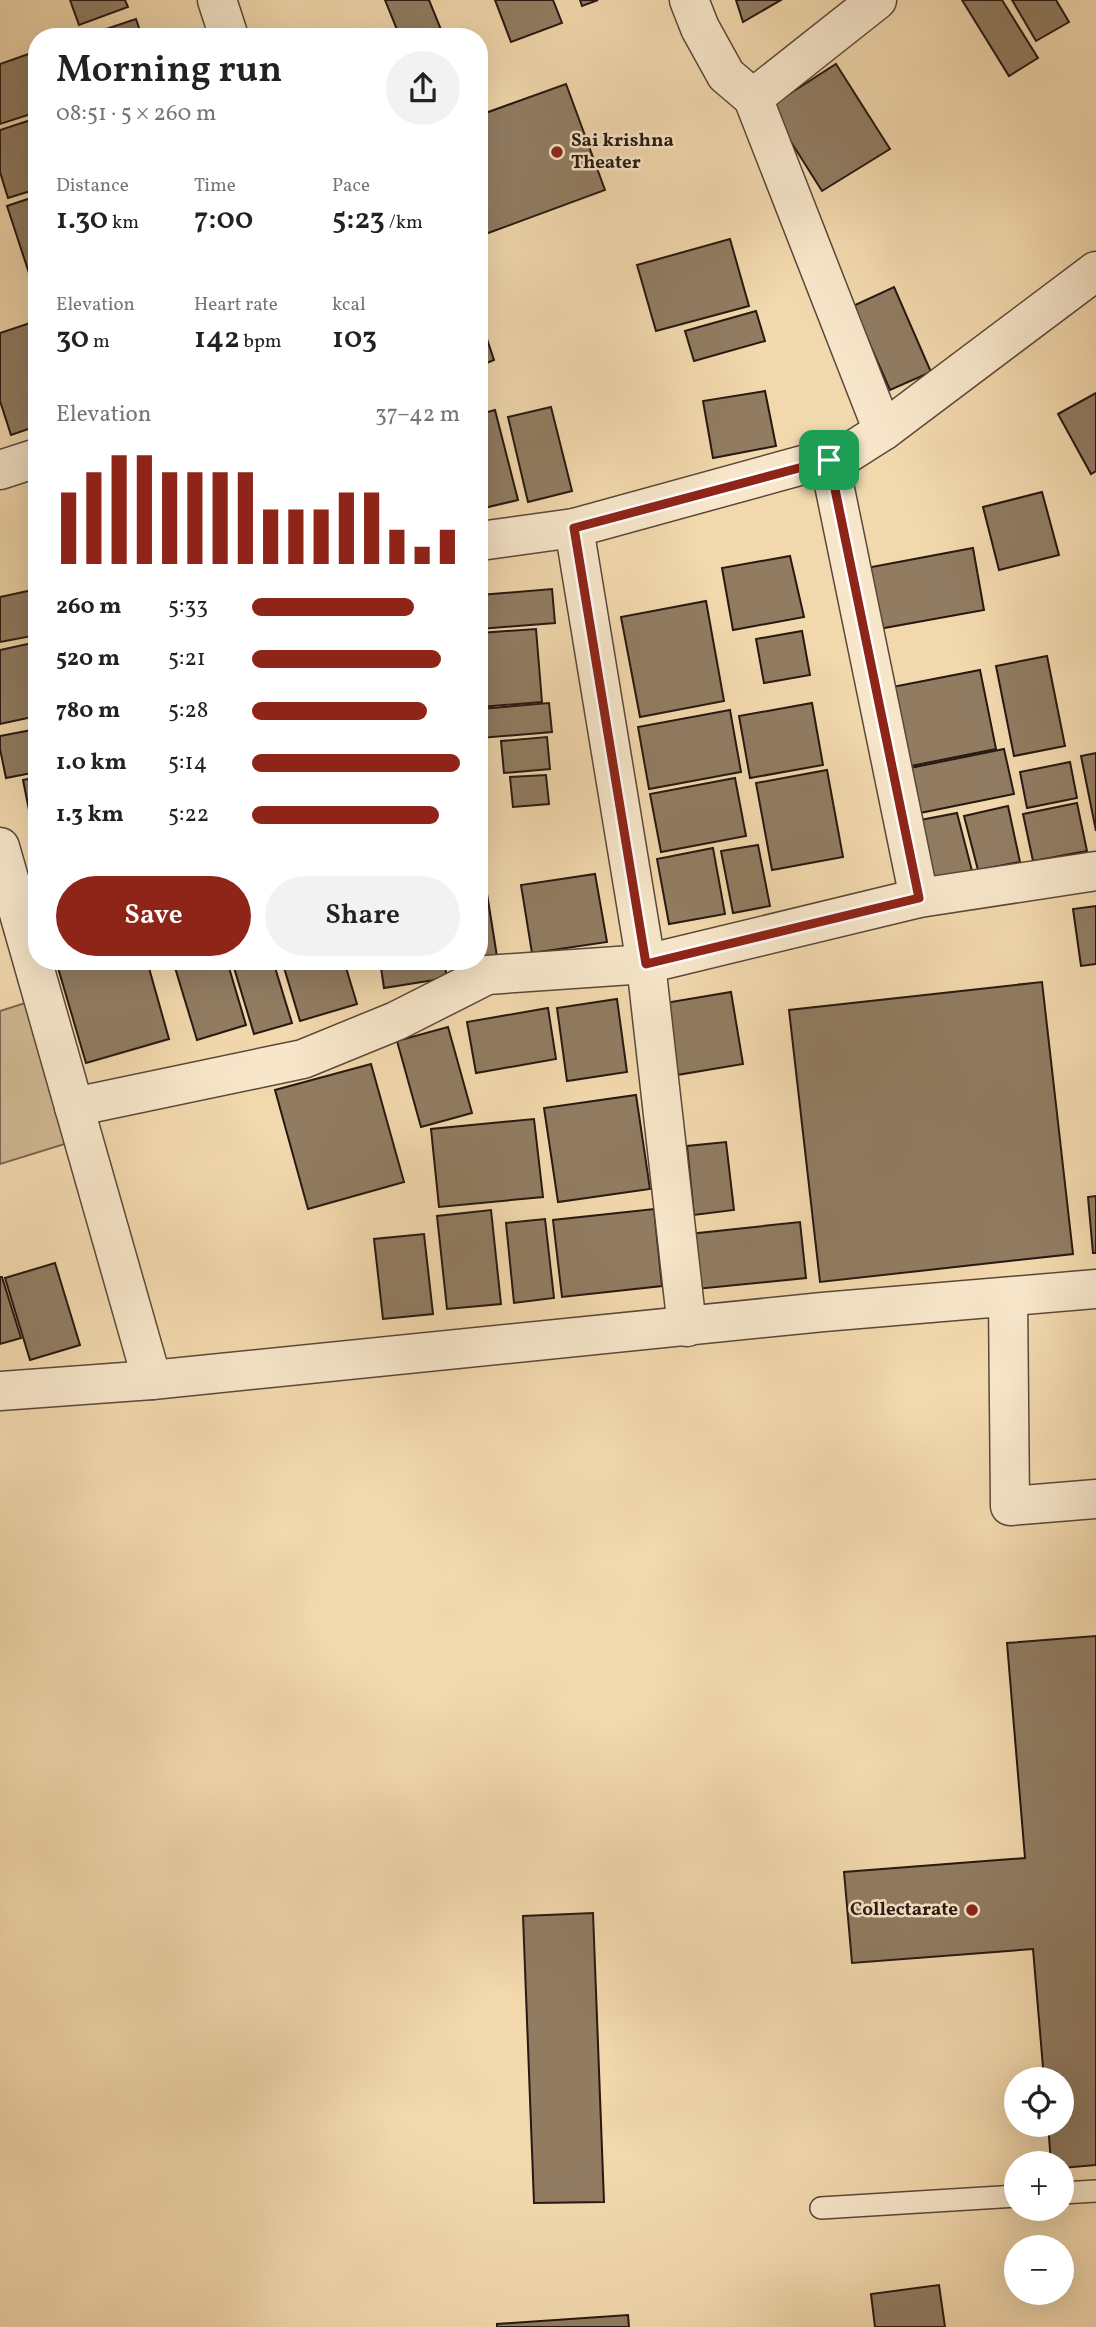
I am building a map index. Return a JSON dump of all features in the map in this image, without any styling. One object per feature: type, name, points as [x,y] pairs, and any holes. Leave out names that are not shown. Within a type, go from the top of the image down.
[{"type":"street","points":[[217,0],[226,28]]},
{"type":"street","points":[[689,0],[726,75],[753,97],[883,431]]},
{"type":"street","points":[[753,97],[877,0]]},
{"type":"street","points":[[488,540],[574,528],[829,460],[850,452],[883,431],[1096,271]]},
{"type":"street","points":[[829,460],[919,898]]},
{"type":"street","points":[[0,470],[28,461]]},
{"type":"street","points":[[574,528],[646,964],[687,1327]]},
{"type":"street","points":[[0,847],[28,945]]},
{"type":"street","points":[[74,1107],[303,1059],[396,1021],[487,975],[646,964],[919,898],[1096,871]]},
{"type":"street","points":[[35,970],[152,1380]]},
{"type":"street","points":[[0,1391],[152,1380],[1096,1289]]},
{"type":"street","points":[[1008,1297],[1010,1506],[1096,1499]]},
{"type":"lane","points":[[1074,2192],[1096,2191]]},
{"type":"lane","points":[[821,2208],[1004,2197]]},
{"type":"shaded area","points":[[28,1002],[71,1142],[0,1164],[0,1011]]},
{"type":"building","points":[[70,0],[125,0],[128,7],[79,25]]},
{"type":"building","points":[[385,0],[429,0],[440,28],[396,28]]},
{"type":"building","points":[[495,0],[553,0],[562,23],[511,42]]},
{"type":"building","points":[[580,0],[598,0],[582,6]]},
{"type":"building","points":[[736,0],[781,0],[743,22]]},
{"type":"building","points":[[962,0],[1002,0],[1038,58],[1009,76]]},
{"type":"building","points":[[1012,0],[1056,0],[1069,22],[1036,41]]},
{"type":"building","points":[[136,19],[139,28],[109,28]]},
{"type":"building","points":[[28,54],[28,115],[0,124],[0,64]]},
{"type":"building","points":[[836,64],[890,149],[822,191],[769,107]]},
{"type":"building","points":[[566,84],[605,190],[488,233],[488,112]]},
{"type":"building","points":[[28,121],[28,192],[8,198],[0,172],[0,130]]},
{"type":"building","points":[[28,199],[28,270],[7,206]]},
{"type":"building","points":[[730,239],[749,306],[656,331],[637,265]]},
{"type":"building","points":[[894,287],[931,372],[890,390],[853,306]]},
{"type":"building","points":[[756,311],[765,341],[694,361],[685,331]]},
{"type":"building","points":[[28,324],[28,429],[11,435],[0,401],[0,333]]},
{"type":"building","points":[[488,342],[494,360],[488,363]]},
{"type":"building","points":[[765,391],[776,446],[713,458],[703,401]]},
{"type":"building","points":[[1096,393],[1096,471],[1091,474],[1058,414]]},
{"type":"building","points":[[551,407],[572,491],[528,502],[508,417]]},
{"type":"building","points":[[495,410],[518,500],[488,507],[488,412]]},
{"type":"building","points":[[1042,492],[1059,555],[999,570],[983,507]]},
{"type":"building","points":[[973,548],[984,610],[873,630],[861,569]]},
{"type":"building","points":[[790,556],[804,617],[733,630],[722,568]]},
{"type":"building","points":[[552,589],[555,623],[488,628],[488,594]]},
{"type":"building","points":[[28,591],[28,637],[0,642],[0,597]]},
{"type":"building","points":[[706,601],[724,701],[640,717],[621,617]]},
{"type":"building","points":[[536,629],[542,702],[488,706],[488,632]]},
{"type":"building","points":[[802,631],[810,675],[764,683],[756,639]]},
{"type":"building","points":[[28,644],[28,718],[0,724],[0,650]]},
{"type":"building","points":[[1047,656],[1065,746],[1014,756],[996,666]]},
{"type":"building","points":[[980,670],[996,749],[901,768],[882,689]]},
{"type":"building","points":[[549,703],[552,732],[488,737],[488,708]]},
{"type":"building","points":[[812,703],[823,765],[750,778],[739,716]]},
{"type":"building","points":[[730,710],[741,772],[649,789],[638,727]]},
{"type":"building","points":[[28,731],[28,774],[6,778],[0,736]]},
{"type":"building","points":[[547,737],[550,769],[504,773],[501,741]]},
{"type":"building","points":[[1004,749],[1014,794],[910,815],[900,770]]},
{"type":"building","points":[[1096,753],[1096,831],[1081,756]]},
{"type":"building","points":[[1070,762],[1077,798],[1027,808],[1020,772]]},
{"type":"building","points":[[827,770],[843,857],[772,870],[756,783]]},
{"type":"building","points":[[546,775],[549,804],[513,807],[510,777]]},
{"type":"building","points":[[735,778],[746,836],[661,852],[650,794]]},
{"type":"building","points":[[28,779],[28,805],[23,780]]},
{"type":"building","points":[[1077,803],[1087,851],[1033,861],[1023,814]]},
{"type":"building","points":[[1008,806],[1020,862],[978,870],[964,816]]},
{"type":"building","points":[[957,813],[972,871],[922,881],[910,822]]},
{"type":"building","points":[[758,845],[770,906],[733,913],[721,851]]},
{"type":"building","points":[[713,848],[725,914],[669,924],[657,859]]},
{"type":"building","points":[[595,874],[607,942],[532,953],[521,885]]},
{"type":"building","points":[[488,900],[499,969],[453,976],[452,970],[488,970]]},
{"type":"building","points":[[1096,906],[1096,964],[1081,966],[1073,909]]},
{"type":"building","points":[[59,970],[150,970],[169,1039],[86,1063]]},
{"type":"building","points":[[176,970],[230,970],[246,1025],[197,1040]]},
{"type":"building","points":[[235,970],[276,970],[292,1023],[254,1034]]},
{"type":"building","points":[[285,970],[347,970],[357,1004],[300,1021]]},
{"type":"building","points":[[381,970],[446,970],[447,978],[384,988]]},
{"type":"building","points":[[1042,982],[1073,1254],[820,1282],[789,1010]]},
{"type":"building","points":[[731,992],[743,1064],[677,1075],[665,1003]]},
{"type":"building","points":[[617,999],[627,1072],[567,1081],[557,1008]]},
{"type":"building","points":[[548,1008],[556,1059],[476,1073],[467,1022]]},
{"type":"building","points":[[448,1027],[472,1113],[421,1127],[397,1041]]},
{"type":"building","points":[[371,1064],[404,1182],[308,1209],[275,1090]]},
{"type":"building","points":[[636,1095],[650,1189],[558,1202],[544,1108]]},
{"type":"building","points":[[534,1119],[543,1197],[439,1207],[431,1129]]},
{"type":"building","points":[[726,1142],[734,1210],[694,1215],[687,1146]]},
{"type":"building","points":[[1096,1196],[1096,1253],[1093,1253],[1088,1197]]},
{"type":"building","points":[[654,1209],[662,1286],[562,1297],[553,1220]]},
{"type":"building","points":[[491,1210],[501,1304],[447,1309],[437,1216]]},
{"type":"building","points":[[545,1219],[554,1298],[514,1303],[506,1223]]},
{"type":"building","points":[[800,1222],[806,1278],[686,1290],[680,1235]]},
{"type":"building","points":[[424,1234],[433,1314],[383,1319],[374,1239]]},
{"type":"building","points":[[55,1263],[80,1345],[30,1360],[5,1278]]},
{"type":"building","points":[[0,1277],[21,1338],[0,1344]]},
{"type":"building","name":"Collectarate","points":[[1096,1636],[1096,2165],[1074,2167],[1074,2151],[1050,2151],[1049,2137],[1074,2137],[1074,2067],[1043,2067],[1033,1949],[852,1963],[844,1872],[1025,1858],[1007,1643]]},
{"type":"building","points":[[593,1913],[604,2202],[534,2203],[523,1916]]},
{"type":"building","points":[[939,2285],[945,2327],[875,2327],[871,2294]]},
{"type":"building","points":[[628,2315],[629,2327],[497,2327],[497,2324]]},
{"type":"place","name":"Sai krishna Theater","points":[[557,152]]},
{"type":"place","name":"Collectarate","points":[[972,1910]]},
{"type":"route","points":[[829,460],[919,898],[646,964],[574,528],[829,460]]}]
